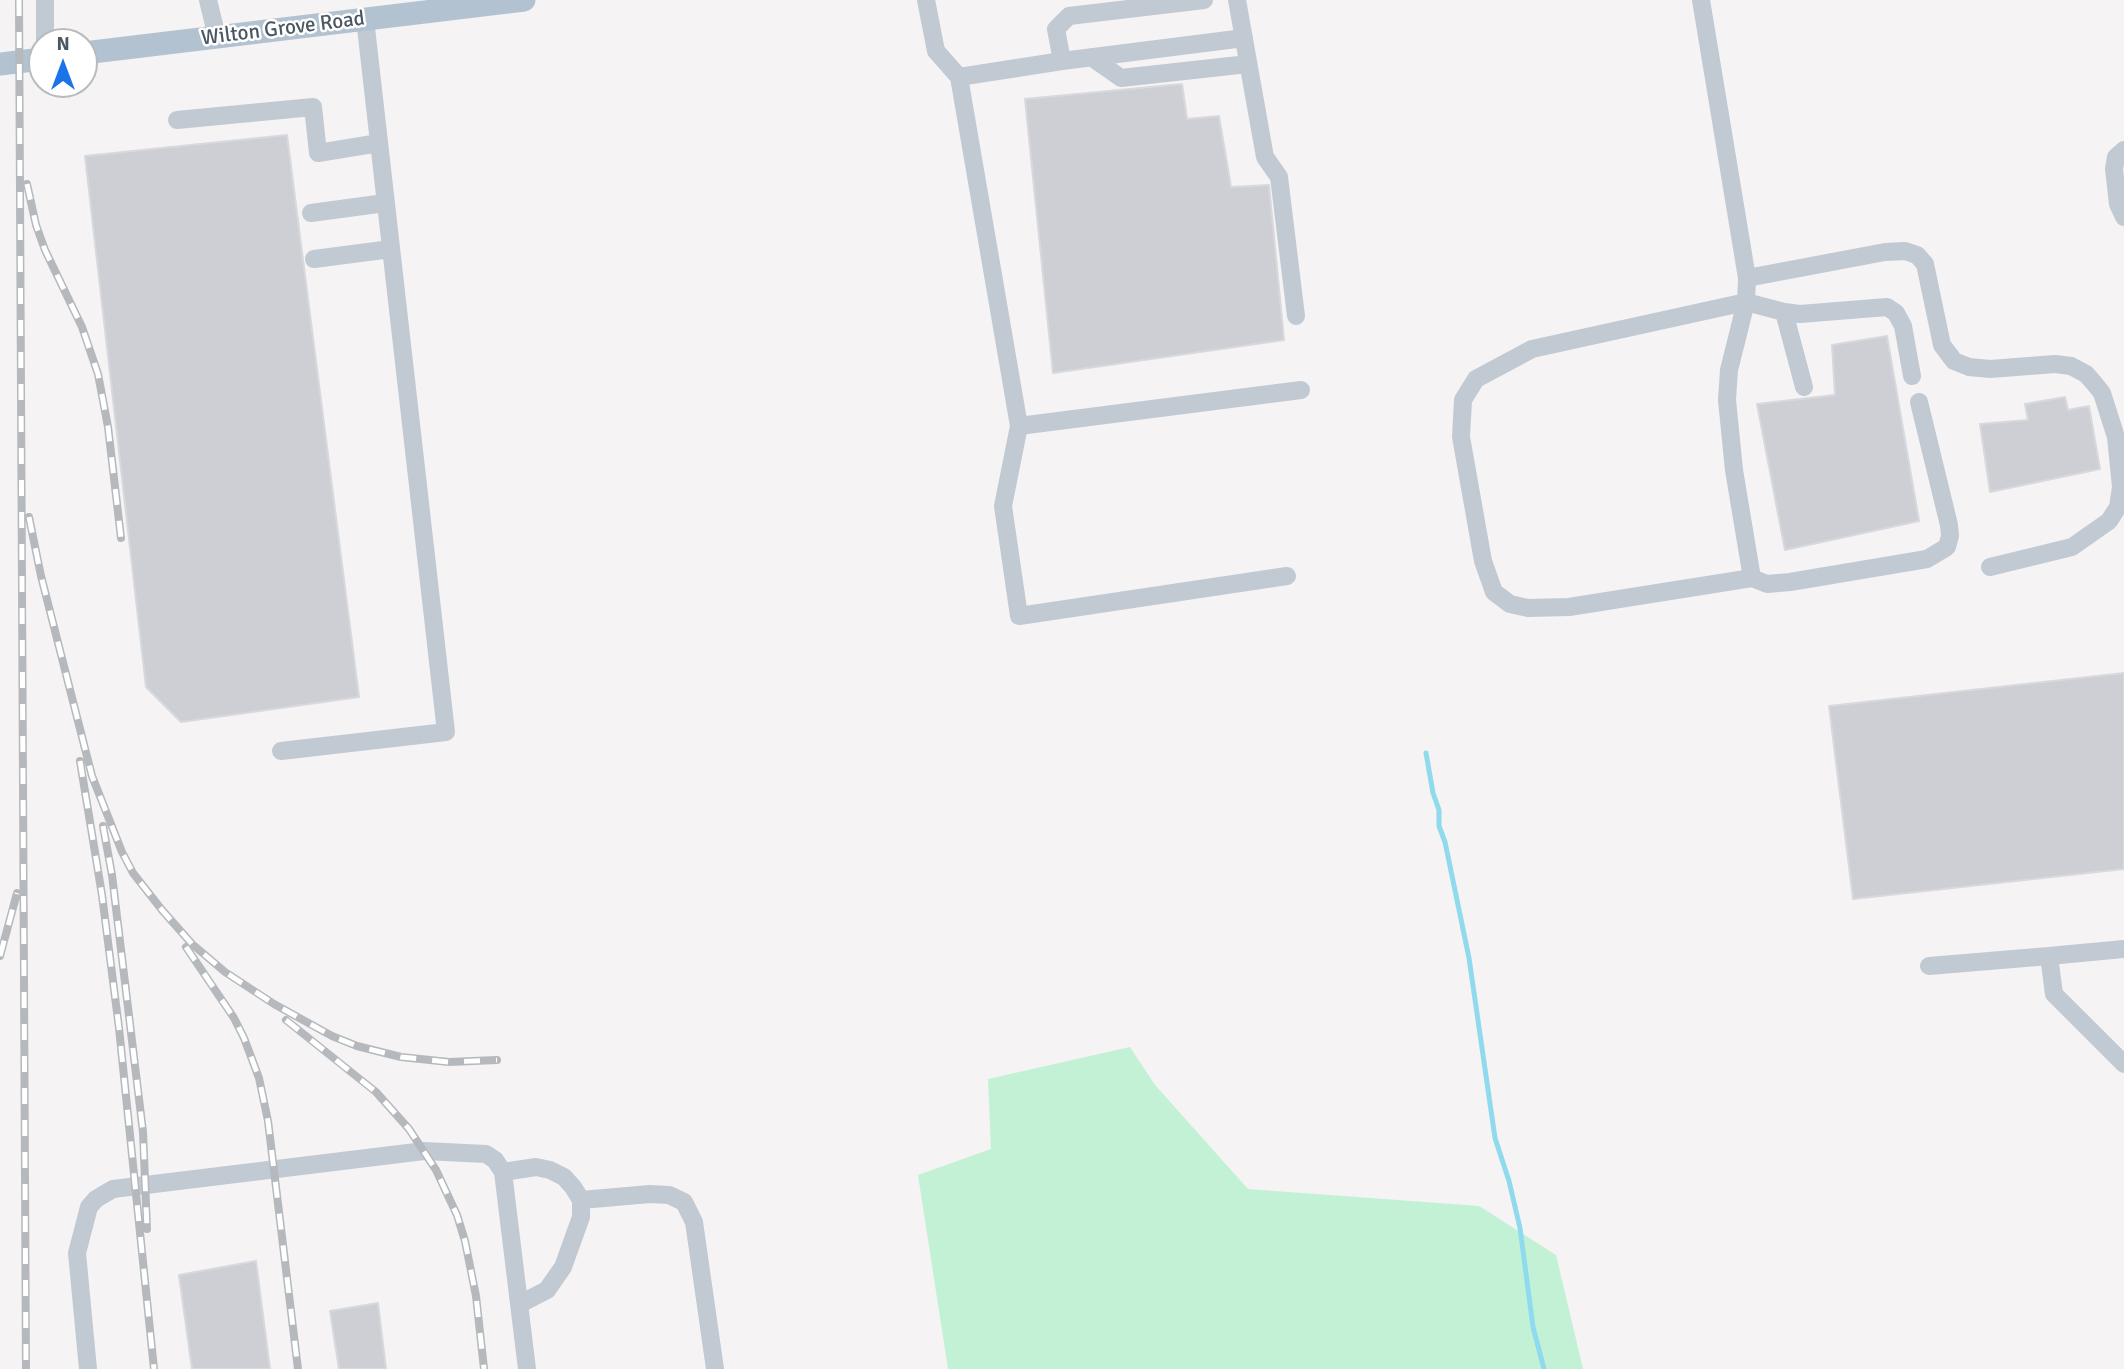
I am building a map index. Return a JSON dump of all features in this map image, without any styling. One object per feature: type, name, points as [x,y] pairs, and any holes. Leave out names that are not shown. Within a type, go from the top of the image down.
[{"type":"main road","name":"Wilton Grove Road","points":[[98,51],[524,0]]},
{"type":"main road","points":[[0,64],[28,61]]},
{"type":"lane","points":[[45,0],[45,28]]},
{"type":"lane","points":[[208,0],[217,37]]},
{"type":"lane","points":[[926,0],[936,51],[959,77],[1019,426],[1003,506],[1019,616],[1287,576]]},
{"type":"lane","points":[[1062,61],[1056,29],[1069,16],[1205,0]]},
{"type":"lane","points":[[1237,0],[1265,157],[1279,177],[1296,316]]},
{"type":"lane","points":[[1701,0],[1747,278],[1746,302],[1729,370],[1727,400],[1734,470],[1752,578]]},
{"type":"lane","points":[[281,751],[446,733],[365,19]]},
{"type":"lane","points":[[959,77],[1244,38]]},
{"type":"lane","points":[[1091,57],[1121,78],[1248,64]]},
{"type":"lane","points":[[177,120],[313,107],[318,153],[379,143]]},
{"type":"lane","points":[[2124,150],[2116,157],[2114,169],[2118,204],[2124,217]]},
{"type":"lane","points":[[311,213],[385,203]]},
{"type":"lane","points":[[314,259],[391,249]]},
{"type":"lane","points":[[1747,278],[1885,251],[1905,251],[1917,255],[1925,264],[1942,345],[1954,361],[1969,367],[1990,369],[2055,364],[2071,366],[2087,374],[2102,393],[2116,437],[2121,487],[2118,507],[2109,521],[2072,547],[1990,567]]},
{"type":"lane","points":[[1912,376],[1903,326],[1896,313],[1887,307],[1847,309],[1819,314],[1784,312],[1746,302],[1532,349],[1476,379],[1463,400],[1461,437],[1483,561],[1494,592],[1510,604],[1528,608],[1569,607],[1752,578],[1767,584],[1790,582],[1927,559],[1947,547],[1950,536],[1919,402]]},
{"type":"lane","points":[[1784,312],[1804,387]]},
{"type":"lane","points":[[1019,426],[1301,390]]},
{"type":"lane","points":[[1929,966],[2124,949]]},
{"type":"lane","points":[[2049,956],[2054,994],[2124,1064]]},
{"type":"lane","points":[[88,1369],[77,1253],[89,1208],[96,1199],[113,1188],[425,1151],[485,1154],[495,1160],[503,1172],[527,1369]]},
{"type":"lane","points":[[503,1172],[536,1167],[550,1170],[564,1177],[581,1200],[581,1217],[563,1267],[547,1290],[520,1304]]},
{"type":"lane","points":[[581,1200],[659,1194],[684,1202],[694,1222],[715,1369]]},
{"type":"green space","points":[[1130,1047],[1155,1085],[1248,1189],[1479,1206],[1556,1255],[1583,1369],[948,1369],[918,1175],[991,1149],[988,1079]]},
{"type":"building","points":[[1182,84],[1187,119],[1219,116],[1231,187],[1269,185],[1284,340],[1053,373],[1025,99]]},
{"type":"building","points":[[287,135],[359,697],[181,722],[146,687],[85,156]]},
{"type":"building","points":[[1887,336],[1919,521],[1785,550],[1757,404],[1835,395],[1832,345]]},
{"type":"building","points":[[2065,397],[2068,410],[2089,406],[2100,469],[1990,492],[1980,424],[2028,420],[2025,404]]},
{"type":"building","points":[[2124,673],[2124,869],[1853,899],[1829,706]]},
{"type":"building","points":[[256,1261],[270,1369],[192,1369],[179,1275]]},
{"type":"building","points":[[378,1303],[386,1369],[339,1369],[330,1311]]},
{"type":"waterway","points":[[1426,753],[1439,810],[1439,826],[1445,842],[1469,958],[1495,1138],[1520,1228],[1533,1327],[1544,1369]]},
{"type":"railway","points":[[19,0],[26,1369]]},
{"type":"railway","points":[[27,184],[36,225],[45,250],[82,327],[98,374],[108,427],[121,538]]},
{"type":"railway","points":[[29,517],[41,576],[92,776],[122,852],[133,873],[162,910],[192,944],[225,972],[274,1004],[332,1036],[357,1046],[401,1057],[449,1062],[497,1060]]},
{"type":"railway","points":[[80,761],[102,895],[119,1028],[154,1369]]},
{"type":"railway","points":[[103,826],[112,875],[143,1132],[147,1229]]},
{"type":"railway","points":[[0,956],[17,893]]},
{"type":"railway","points":[[186,947],[234,1018],[259,1078],[268,1121],[298,1369]]},
{"type":"railway","points":[[286,1020],[376,1092],[409,1129],[436,1170],[457,1215],[465,1241],[476,1296],[484,1369]]}]
